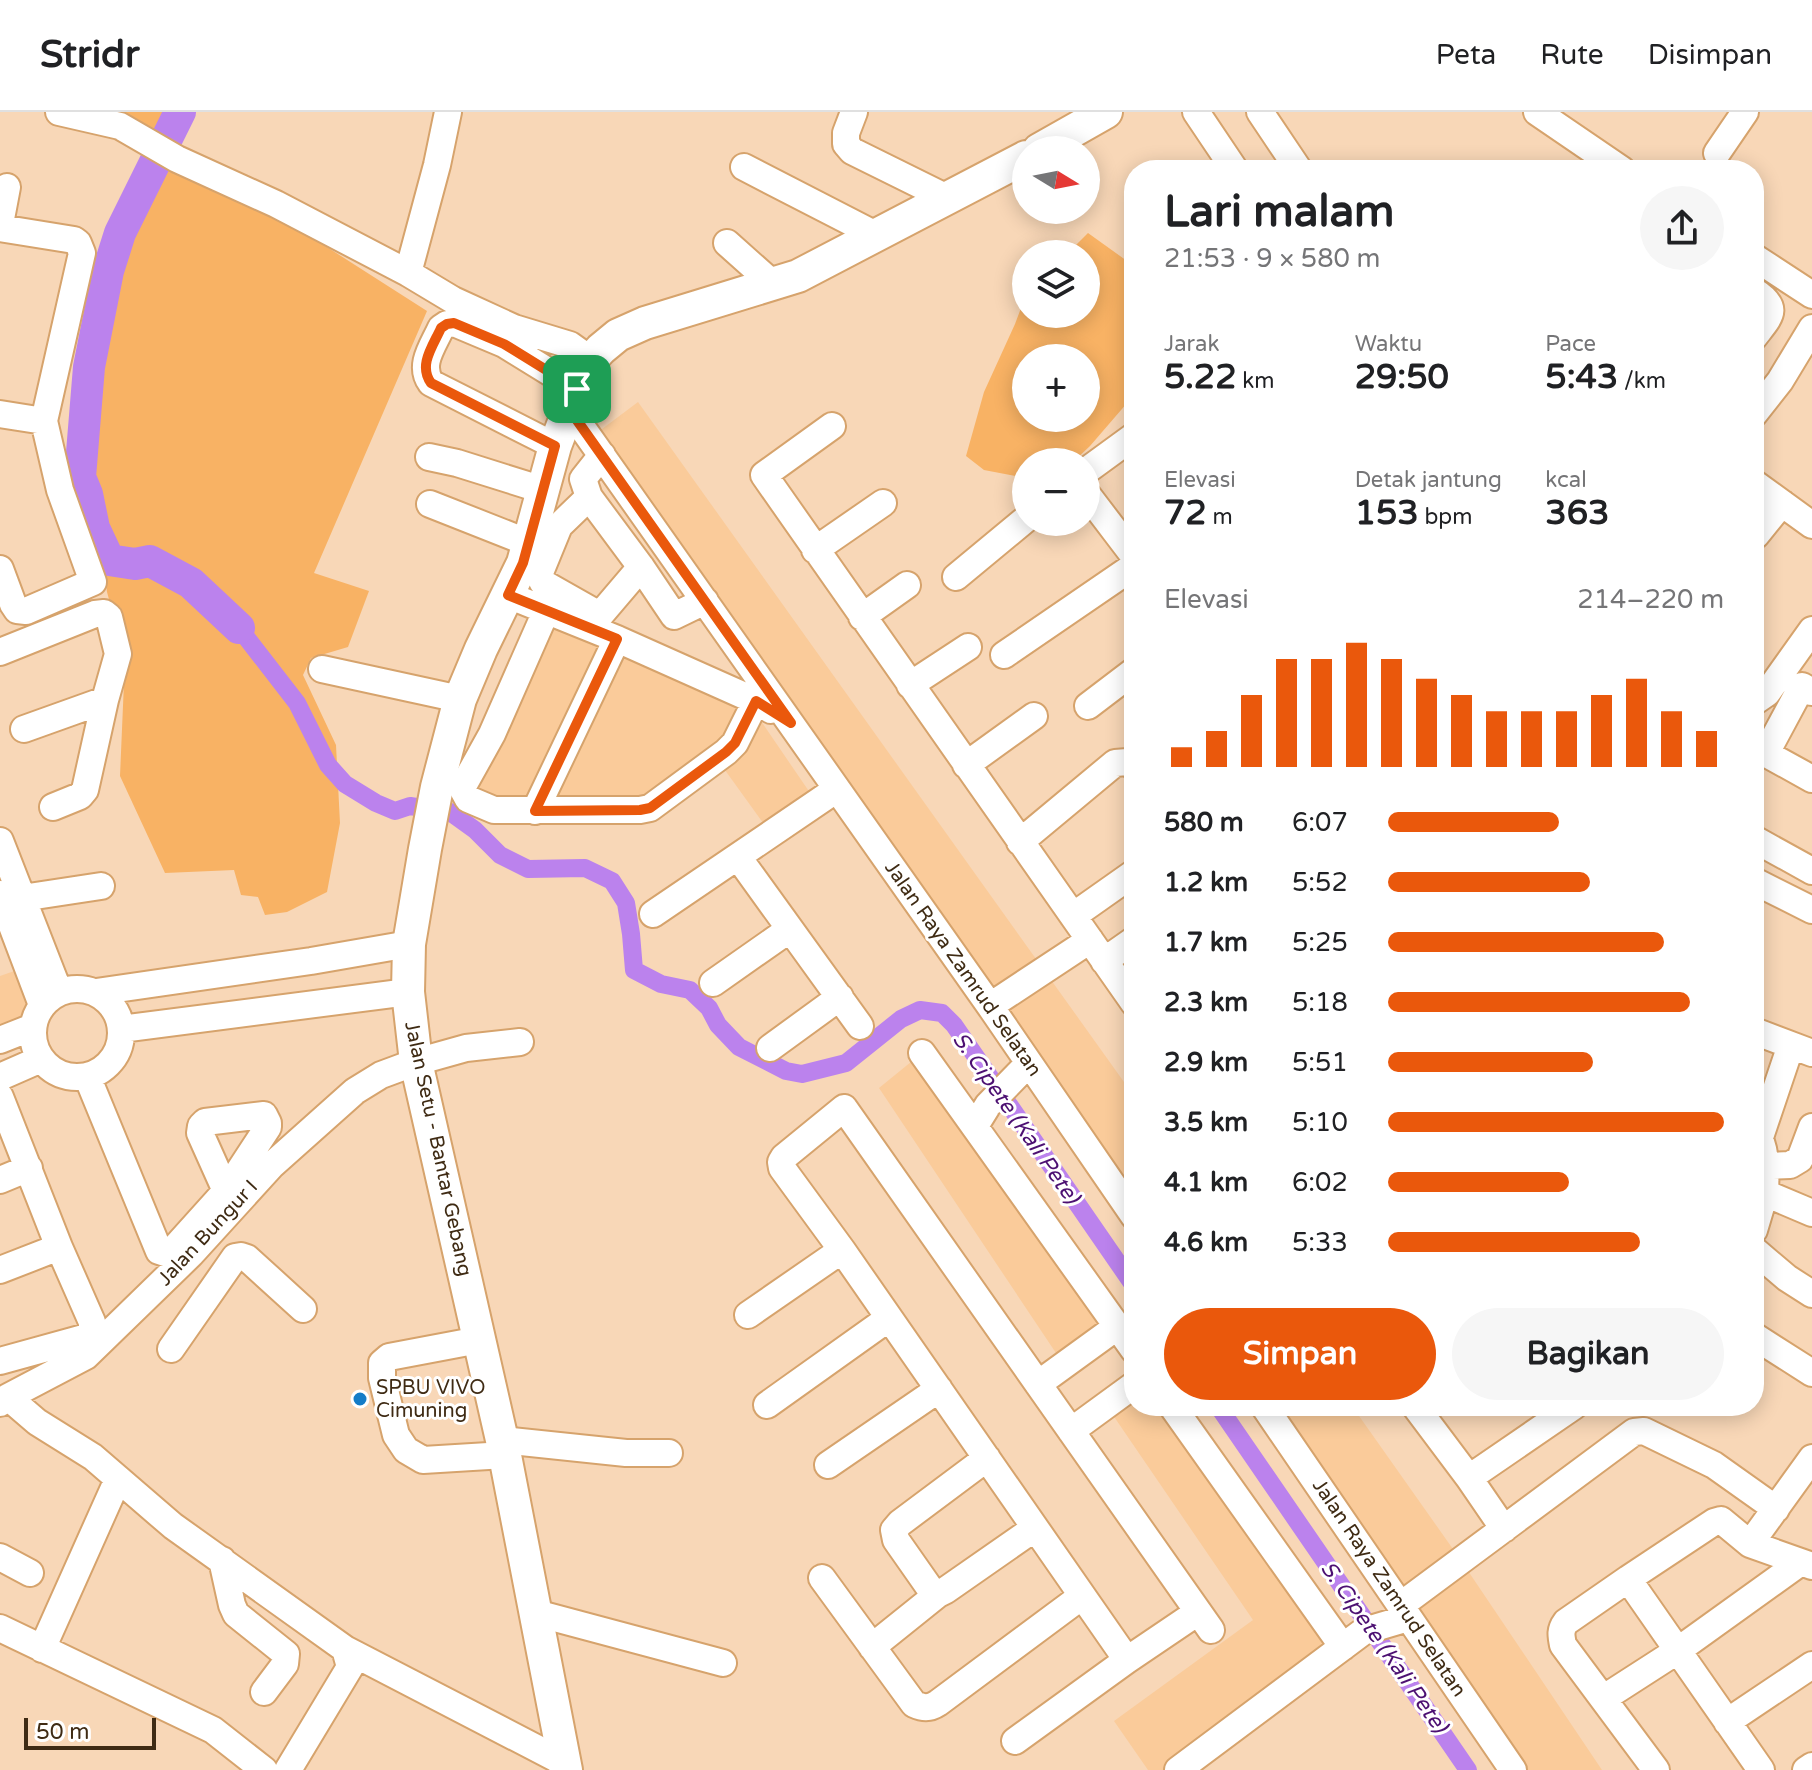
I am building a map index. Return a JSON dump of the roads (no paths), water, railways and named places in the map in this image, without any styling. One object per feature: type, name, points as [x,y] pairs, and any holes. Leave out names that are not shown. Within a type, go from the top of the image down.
[{"type":"main road","points":[[1064,136],[1106,112]]},
{"type":"main road","name":"Jalan Setu - Bantar Gebang","points":[[565,1767],[504,1448],[416,1062],[408,992],[409,944],[425,849],[437,787],[458,710],[481,649],[542,519],[555,446],[591,360],[618,335],[645,323],[798,276],[1012,164]]},
{"type":"street","points":[[59,112],[120,126],[177,159],[276,204],[453,300],[514,328],[570,345],[591,360]]},
{"type":"street","points":[[408,273],[448,112]]},
{"type":"street","points":[[854,112],[846,133],[846,144],[852,151],[947,198]]},
{"type":"street","points":[[1196,112],[1228,160]]},
{"type":"street","points":[[1260,112],[1292,160]]},
{"type":"street","points":[[1717,153],[1745,112]]},
{"type":"street","points":[[1541,113],[1608,160]]},
{"type":"street","points":[[744,167],[876,235]]},
{"type":"street","points":[[0,569],[17,610],[26,611],[93,582],[60,490],[44,421],[81,248],[74,240],[0,226],[7,187]]},
{"type":"street","points":[[727,243],[773,284]]},
{"type":"street","points":[[1764,264],[1812,295]]},
{"type":"street","points":[[1764,297],[1771,307],[1764,323]]},
{"type":"street","points":[[555,446],[431,383],[425,364],[441,328],[454,323],[504,344],[573,399]]},
{"type":"street","points":[[1764,401],[1812,328]]},
{"type":"street","name":"Jalan Raya Zamrud Selatan","points":[[573,399],[602,455],[990,1006],[1022,1070],[1124,1203]]},
{"type":"street","points":[[0,414],[44,421]]},
{"type":"street","points":[[832,426],[764,475],[1124,989]]},
{"type":"street","points":[[1100,462],[1124,448]]},
{"type":"street","points":[[602,455],[583,479],[589,497],[674,616],[705,601]]},
{"type":"street","points":[[429,457],[457,463],[542,519]]},
{"type":"street","points":[[1764,490],[1812,525]]},
{"type":"street","points":[[430,504],[542,519],[589,497]]},
{"type":"street","points":[[815,550],[883,503]]},
{"type":"street","points":[[1764,525],[1782,503]]},
{"type":"street","points":[[1100,511],[1124,543]]},
{"type":"street","points":[[542,519],[540,577],[543,583],[596,613],[601,614],[606,609],[641,567]]},
{"type":"street","points":[[956,577],[1012,531]]},
{"type":"street","points":[[1004,655],[1124,573]]},
{"type":"street","points":[[862,617],[907,585]]},
{"type":"street","name":"Jalan Raya Zamrud Selatan","points":[[508,595],[547,609],[756,701],[791,723]]},
{"type":"street","points":[[547,609],[492,734],[462,788],[468,799],[494,810],[650,808],[735,743],[756,701]]},
{"type":"street","points":[[0,652],[95,614],[104,613],[109,617],[118,659],[105,700],[85,790],[80,796],[53,807]]},
{"type":"street","points":[[1764,695],[1812,630]]},
{"type":"street","points":[[535,811],[617,639]]},
{"type":"street","points":[[910,685],[968,647]]},
{"type":"street","points":[[322,669],[458,710],[492,734]]},
{"type":"street","points":[[1088,706],[1124,679]]},
{"type":"street","points":[[1764,744],[1802,686],[1812,692]]},
{"type":"street","points":[[24,729],[105,700]]},
{"type":"street","points":[[966,765],[1034,716]]},
{"type":"street","points":[[1764,752],[1812,779]]},
{"type":"street","points":[[1020,842],[1115,763],[1124,762]]},
{"type":"street","points":[[653,914],[837,789]]},
{"type":"street","points":[[0,841],[11,896],[44,1008],[32,1038],[41,1059],[61,1075],[74,1078],[87,1076],[109,1064],[121,1040],[116,1012],[108,1001],[84,988],[71,988],[44,1008],[0,1040]]},
{"type":"street","points":[[1764,845],[1812,871]]},
{"type":"street","points":[[738,857],[860,1026]]},
{"type":"street","points":[[1073,916],[1124,880]]},
{"type":"street","points":[[11,896],[101,886]]},
{"type":"street","points":[[1764,886],[1812,910]]},
{"type":"street","points":[[713,983],[790,929]]},
{"type":"street","points":[[990,1006],[1097,950],[1124,943]]},
{"type":"street","points":[[96,992],[409,944]]},
{"type":"street","points":[[121,1029],[408,992]]},
{"type":"street","points":[[770,1048],[840,997]]},
{"type":"street","points":[[1764,1035],[1802,1049],[1764,1119]]},
{"type":"street","name":"Jalan Bungur I","points":[[4,1400],[86,1356],[176,1269],[272,1165],[355,1091],[381,1075],[416,1062],[466,1048],[520,1042]]},
{"type":"street","points":[[922,1053],[981,1116],[1124,1335]]},
{"type":"street","points":[[0,1077],[41,1059]]},
{"type":"street","points":[[981,1116],[1022,1070]]},
{"type":"street","points":[[87,1076],[159,1251],[168,1254],[172,1251],[226,1191]]},
{"type":"street","points":[[0,1097],[92,1322],[92,1330],[87,1337],[0,1361]]},
{"type":"street","points":[[1015,1741],[1127,1660],[1204,1621],[1038,1384],[852,1102],[784,1157],[782,1168],[1127,1660]]},
{"type":"street","points":[[1766,1166],[1790,1165],[1800,1159],[1812,1127]]},
{"type":"street","points":[[1764,1158],[1764,1196]]},
{"type":"street","points":[[0,1180],[29,1168]]},
{"type":"street","points":[[1765,1193],[1812,1213]]},
{"type":"street","points":[[0,1270],[59,1247]]},
{"type":"street","points":[[748,1315],[842,1250]]},
{"type":"street","points":[[171,1349],[235,1257],[247,1258],[303,1309]]},
{"type":"street","points":[[1764,1258],[1812,1294]]},
{"type":"street","points":[[176,1269],[200,1308]]},
{"type":"street","points":[[767,1405],[889,1318]]},
{"type":"street","points":[[1038,1384],[1118,1326]]},
{"type":"street","points":[[479,1340],[389,1357],[382,1363],[382,1378],[396,1435],[406,1450],[423,1460],[504,1448],[669,1453]]},
{"type":"street","points":[[1764,1342],[1812,1373]]},
{"type":"street","points":[[828,1465],[939,1389]]},
{"type":"street","points":[[1071,1431],[1124,1392]]},
{"type":"street","points":[[4,1400],[93,1457],[173,1526],[345,1649],[565,1767]]},
{"type":"street","points":[[1180,1416],[1353,1639]]},
{"type":"street","name":"Jalan Raya Zamrud Selatan","points":[[1271,1416],[1513,1770]]},
{"type":"street","points":[[1424,1416],[1504,1529]]},
{"type":"street","points":[[1469,1478],[1559,1416]]},
{"type":"street","points":[[1178,1770],[1353,1639],[1404,1614],[1460,1559],[1634,1432],[1644,1431],[1714,1465],[1776,1509]]},
{"type":"street","points":[[938,1594],[931,1590],[896,1540],[894,1530],[987,1458]]},
{"type":"street","points":[[1750,1544],[1812,1458]]},
{"type":"street","points":[[42,1649],[118,1479]]},
{"type":"street","points":[[1656,1770],[1563,1645],[1561,1628],[1628,1579],[1717,1521],[1721,1520],[1750,1544],[1806,1564]]},
{"type":"street","points":[[872,1647],[938,1594],[1035,1528]]},
{"type":"street","points":[[0,1557],[30,1573]]},
{"type":"street","points":[[222,1560],[236,1614],[286,1654],[285,1664],[264,1692]]},
{"type":"street","points":[[1604,1698],[1806,1564]]},
{"type":"street","points":[[822,1578],[914,1704],[923,1708],[932,1707],[1082,1596]]},
{"type":"street","points":[[1628,1579],[1761,1770]]},
{"type":"street","points":[[536,1613],[723,1663]]},
{"type":"street","points":[[0,1630],[213,1730],[264,1770]]},
{"type":"street","points":[[288,1770],[350,1667],[345,1649]]},
{"type":"street","points":[[1727,1722],[1812,1665]]},
{"type":"street","points":[[1806,1770],[1812,1766]]},
{"type":"waterway","name":"S. Cipete (Kali Pete)","points":[[180,112],[120,233],[108,271],[89,367],[80,477],[94,528],[109,560],[135,564],[150,561],[191,583],[239,628]]},
{"type":"waterway","name":"S. Cipete (Kali Pete)","points":[[239,628],[297,703],[328,765],[345,784],[395,811],[410,806],[450,812],[475,830],[500,855],[528,869],[585,868],[612,881],[626,903],[634,970],[661,984],[690,990],[709,1008],[718,1025],[739,1047],[786,1071],[802,1074],[846,1063],[901,1019],[920,1010],[942,1013],[954,1025],[1124,1272]]},
{"type":"waterway","name":"S. Cipete (Kali Pete)","points":[[1225,1416],[1468,1770]]},
{"type":"place","name":"SPBU VIVO Cimuning","points":[[360,1399]]}]
